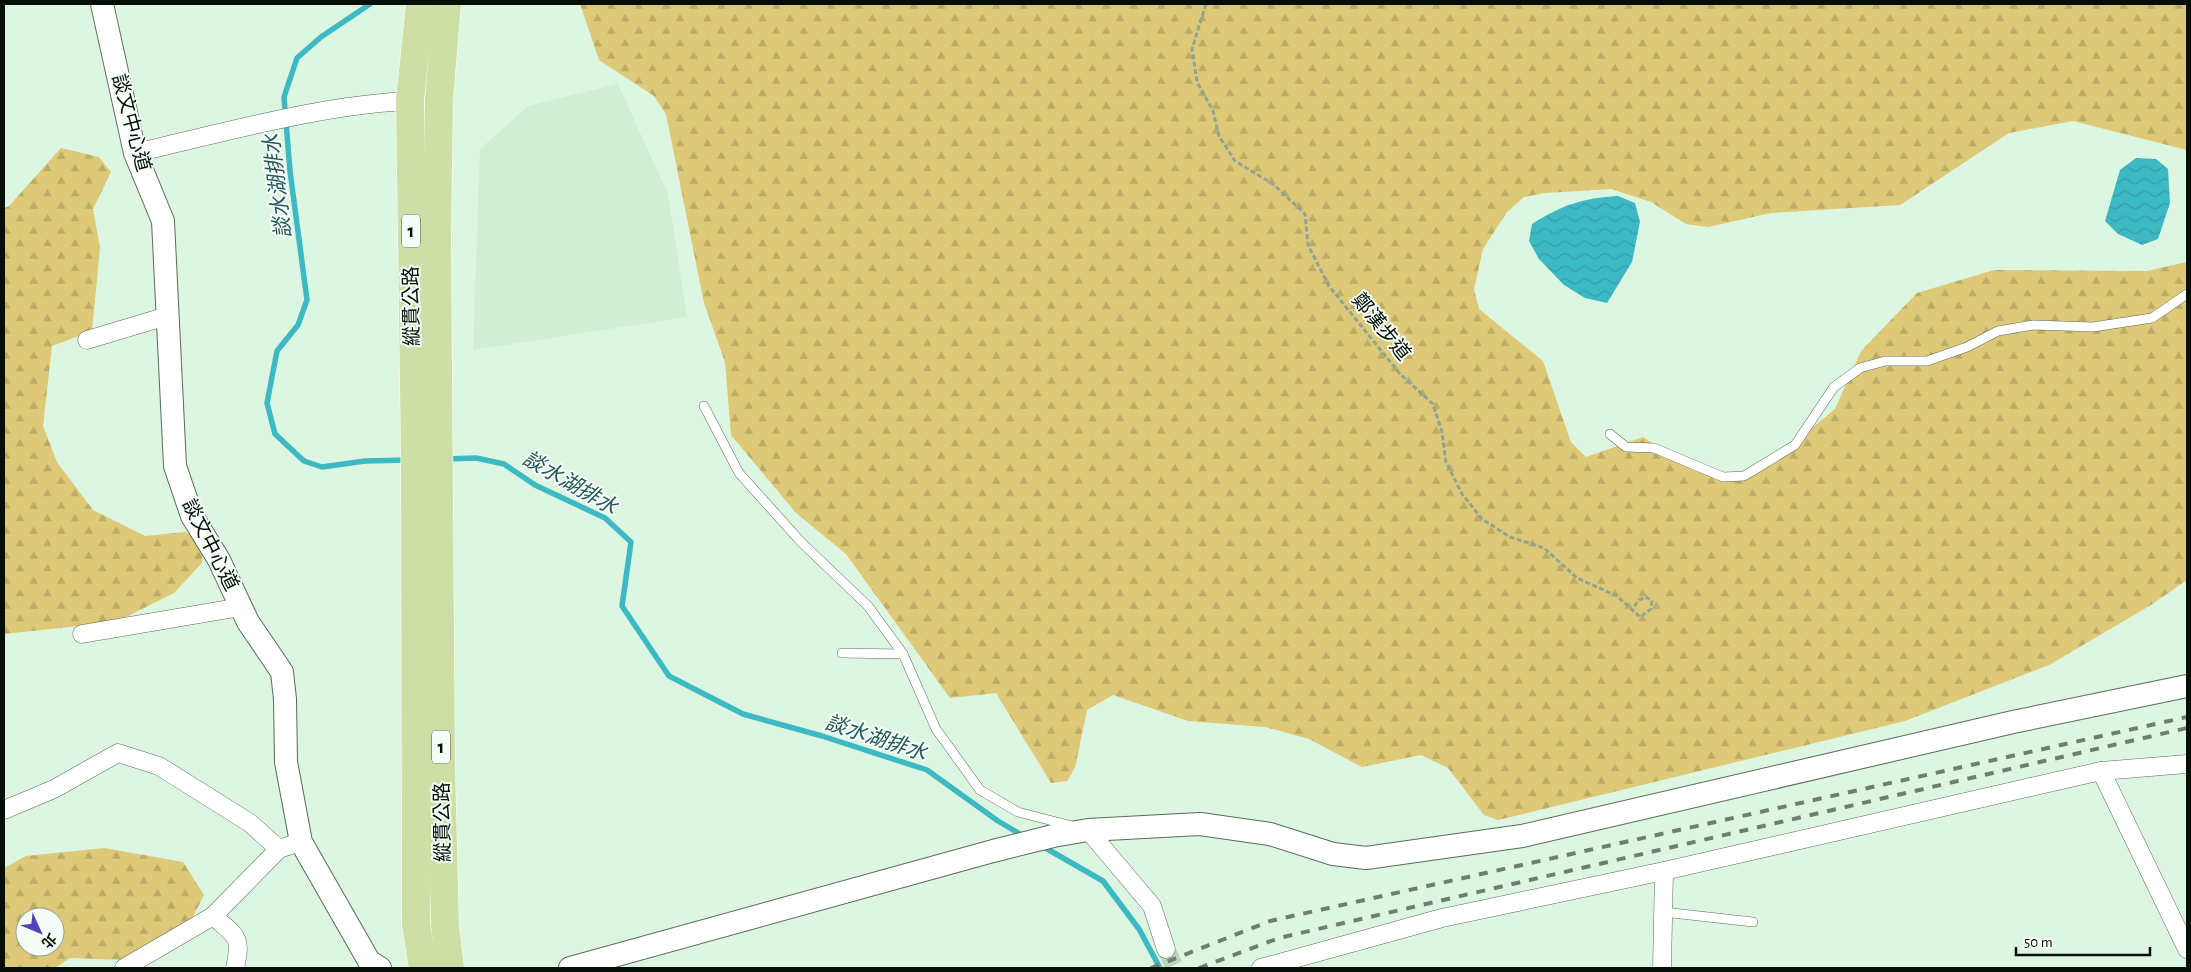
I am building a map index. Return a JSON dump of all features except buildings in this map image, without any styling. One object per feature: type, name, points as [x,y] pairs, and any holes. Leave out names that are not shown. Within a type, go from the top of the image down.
[{"type":"main road","name":"縱貫公路","points":[[420,4],[410,100],[424,238],[427,526],[416,924],[423,968]]},
{"type":"main road","name":"縱貫公路","points":[[424,238],[440,100],[447,4]]},
{"type":"main road","name":"縱貫公路","points":[[427,526],[445,925],[450,968]]},
{"type":"street","name":"談文中心道","points":[[102,4],[135,153],[163,221],[175,466],[192,516],[219,560],[248,622],[282,672],[285,699],[286,762],[301,842],[369,961],[380,968]]},
{"type":"street","points":[[135,153],[332,108],[410,100],[440,100]]},
{"type":"street","points":[[87,340],[167,316]]},
{"type":"street","points":[[82,634],[241,607]]},
{"type":"street","points":[[570,968],[993,850],[1053,836],[1088,830],[1200,824],[1270,834],[1333,854],[1366,858],[1522,836],[2004,724],[2187,686]]},
{"type":"street","points":[[4,810],[54,789],[118,753],[159,766],[250,823],[279,849]]},
{"type":"street","points":[[1261,968],[1442,918],[1664,871],[2101,772],[2187,764]]},
{"type":"street","points":[[2101,772],[2187,949]]},
{"type":"street","points":[[1088,830],[1152,906],[1166,949]]},
{"type":"street","points":[[124,968],[213,916],[279,849],[301,842]]},
{"type":"street","points":[[1662,968],[1664,871]]},
{"type":"street","points":[[213,916],[235,934],[240,946],[235,968]]},
{"type":"lane","points":[[1610,434],[1626,447],[1654,448],[1723,477],[1744,476],[1795,446],[1834,387],[1860,368],[1885,361],[1927,361],[1967,347],[1998,332],[2033,325],[2093,328],[2152,318],[2187,294]]},
{"type":"lane","points":[[704,406],[739,473],[801,542],[868,606],[903,654],[936,729],[980,790],[1018,812],[1088,830]]},
{"type":"lane","points":[[842,653],[903,654]]},
{"type":"lane","points":[[1663,912],[1753,922]]},
{"type":"path","name":"鄭漢步道","points":[[1206,4],[1192,49],[1197,82],[1213,111],[1219,136],[1235,161],[1273,184],[1305,214],[1308,245],[1329,286],[1400,374],[1433,404],[1442,432],[1446,462],[1462,494],[1482,519],[1510,537],[1544,548],[1577,578],[1617,596],[1633,608]]},
{"type":"path","points":[[1646,597],[1652,601],[1651,609],[1640,616],[1633,608],[1639,600],[1646,597]]},
{"type":"shaded area","points":[[618,84],[668,194],[687,317],[473,350],[480,149],[528,106]]},
{"type":"green space","points":[[580,4],[2187,4],[2187,150],[2073,121],[2009,133],[1900,205],[1771,213],[1708,227],[1686,224],[1651,202],[1611,189],[1545,193],[1524,197],[1507,212],[1483,249],[1474,289],[1479,309],[1543,361],[1571,442],[1586,457],[1643,437],[1694,471],[1734,480],[1771,462],[1835,409],[1861,351],[1917,293],[1994,270],[2147,271],[2187,262],[2187,580],[2151,605],[2049,665],[1905,721],[1498,820],[1484,815],[1448,768],[1421,755],[1362,767],[1309,739],[1265,727],[1188,721],[1113,695],[1087,710],[1075,768],[1067,781],[1051,783],[996,693],[950,698],[846,554],[796,513],[731,435],[725,362],[704,303],[666,114],[654,96],[599,60]]},
{"type":"green space","points":[[61,148],[99,157],[111,172],[93,209],[100,248],[92,331],[52,346],[43,426],[57,462],[93,510],[145,536],[185,532],[203,541],[202,563],[174,593],[116,622],[4,634],[4,208],[9,206]]},
{"type":"green space","points":[[104,848],[183,862],[204,895],[185,932],[154,961],[70,958],[55,968],[4,968],[4,868],[26,856]]},
{"type":"water","points":[[2136,158],[2156,159],[2168,169],[2170,203],[2158,239],[2142,245],[2118,234],[2105,221],[2120,170]]},
{"type":"water","points":[[1618,196],[1635,203],[1640,222],[1632,262],[1607,303],[1585,298],[1564,285],[1539,259],[1529,241],[1532,224],[1553,212],[1583,201]]},
{"type":"waterway","name":"談水湖排水","points":[[370,4],[321,37],[297,58],[284,97],[290,171],[307,300],[298,325],[277,351],[267,403],[275,434],[304,461],[322,467],[365,461],[408,460]]},
{"type":"waterway","name":"談水湖排水","points":[[445,459],[476,458],[504,464],[535,485],[605,518],[631,542],[622,606],[669,676],[743,714],[822,736],[927,770],[998,821],[1025,837]]},
{"type":"waterway","name":"談水湖排水","points":[[1042,846],[1103,881],[1139,929],[1160,968]]},
{"type":"tunnel","points":[[1166,949],[1175,968]]},
{"type":"railway","points":[[1151,968],[1270,921],[2187,717]]},
{"type":"railway","points":[[1199,968],[1279,938],[2187,728]]}]
